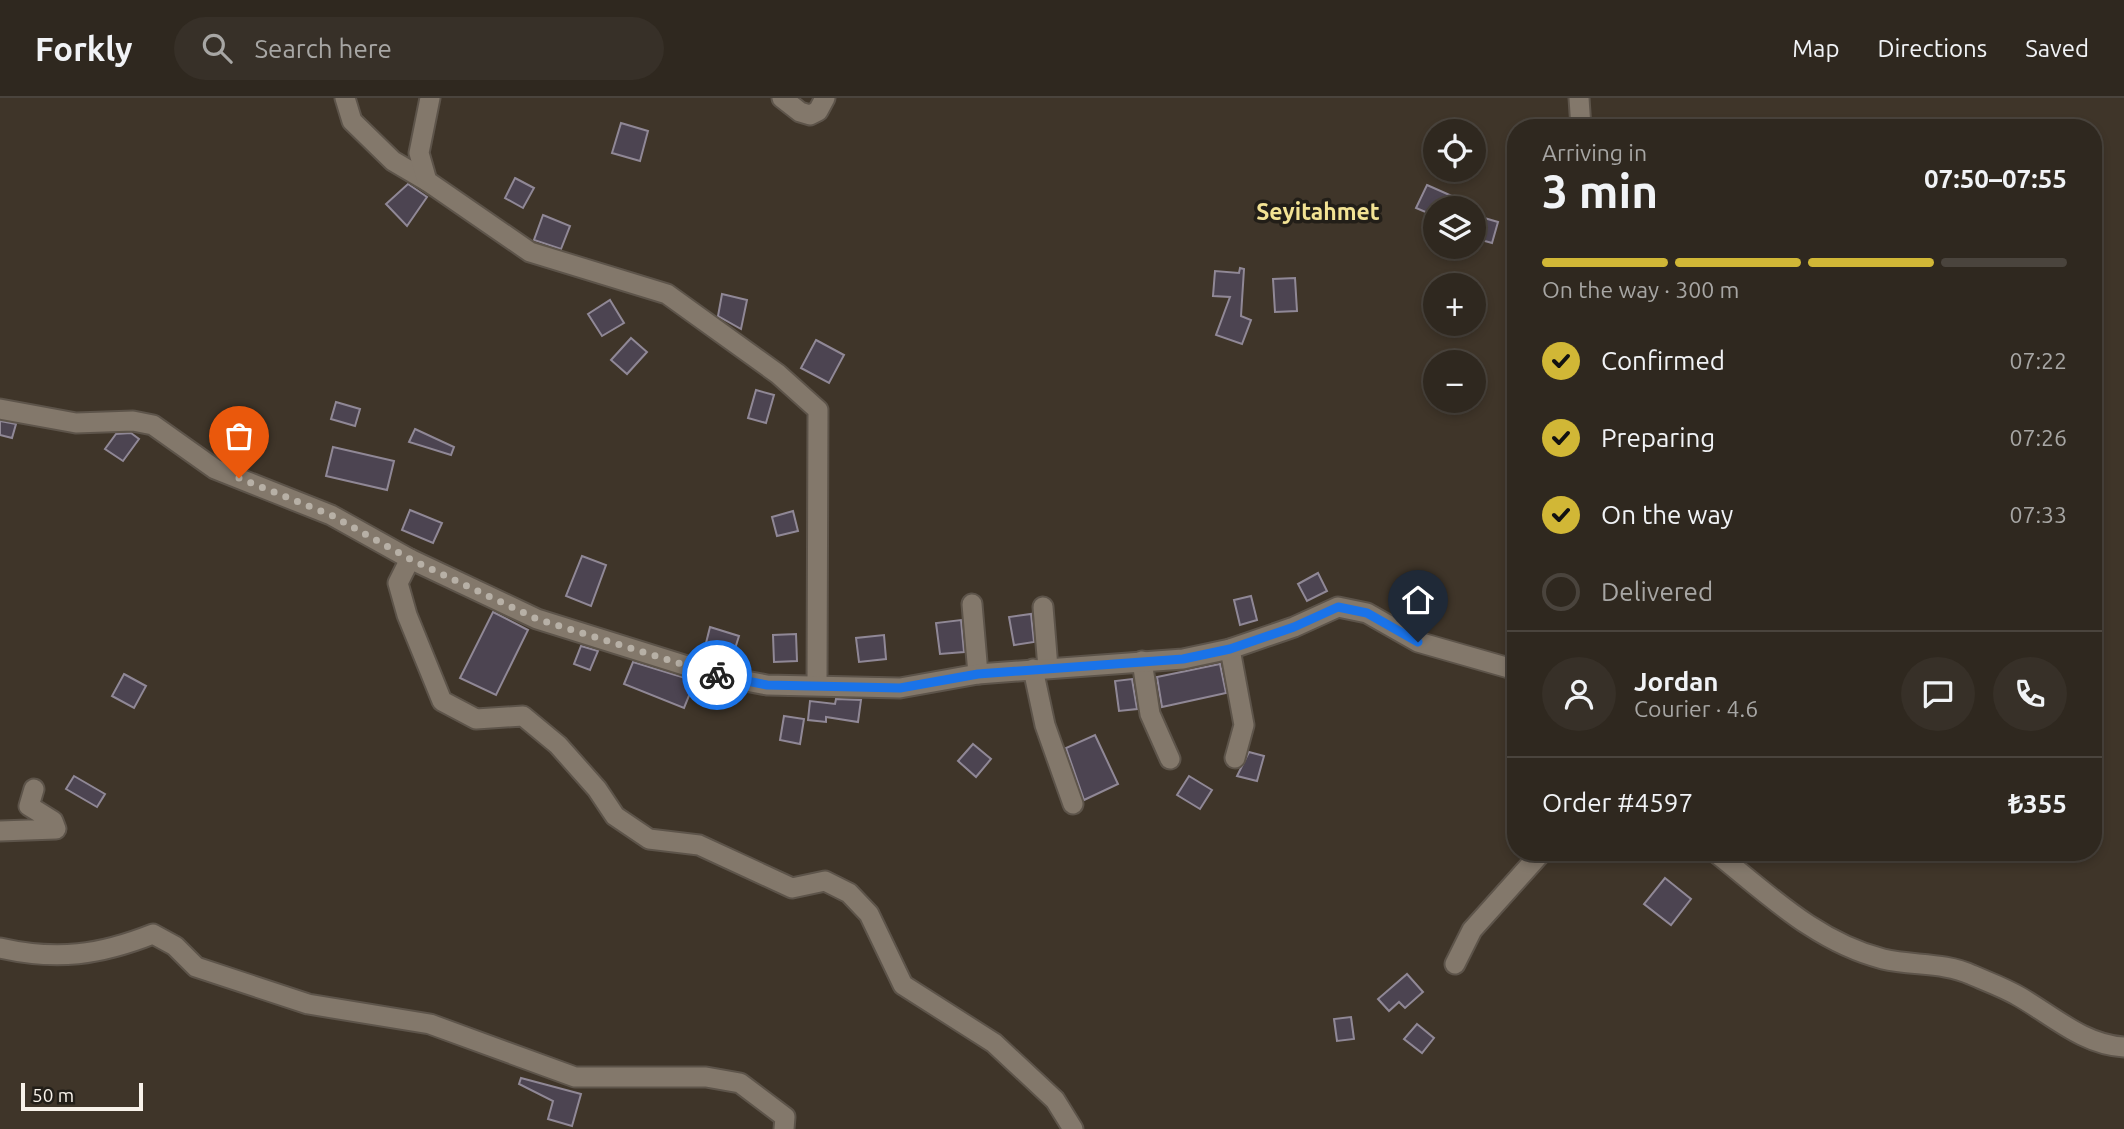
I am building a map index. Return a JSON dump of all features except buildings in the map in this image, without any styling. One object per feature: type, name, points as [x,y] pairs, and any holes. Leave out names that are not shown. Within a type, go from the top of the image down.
[{"type":"street","points":[[345,98],[352,121],[393,161],[427,181],[530,252],[667,294],[778,373],[818,410],[817,684]]},
{"type":"street","points":[[427,181],[419,153],[430,98]]},
{"type":"street","points":[[782,98],[800,112],[810,115],[818,111],[825,98]]},
{"type":"street","points":[[1579,98],[1580,119]]},
{"type":"street","points":[[0,409],[76,423],[133,421],[153,425],[215,469],[331,515],[410,559],[537,619],[719,676],[767,685],[817,684],[900,688],[978,674],[1183,659],[1230,649],[1294,627],[1338,607],[1367,613],[1418,642],[1507,667]]},
{"type":"street","points":[[410,559],[398,583],[407,615],[442,701],[476,719],[523,716],[558,745],[597,789],[615,816],[649,839],[699,845],[792,888],[825,881],[849,893],[869,914],[903,985],[944,1014],[994,1043],[1055,1100],[1073,1129]]},
{"type":"street","points":[[972,604],[978,674]]},
{"type":"street","points":[[1043,607],[1040,669],[1045,725],[1073,804]]},
{"type":"street","points":[[1230,649],[1244,726],[1235,758]]},
{"type":"street","points":[[1142,661],[1150,714],[1170,759]]},
{"type":"street","points":[[0,831],[55,829],[53,821],[29,806],[34,789]]},
{"type":"street","points":[[1455,964],[1472,930],[1534,861]]},
{"type":"street","points":[[1725,861],[1812,930],[1846,947],[1886,959],[1969,973],[2019,996],[2075,1032],[2124,1048]]},
{"type":"street","points":[[0,948],[71,956],[112,950],[153,934],[175,946],[196,967],[308,1004],[430,1024],[575,1077],[705,1077],[740,1083],[785,1117],[785,1129]]},
{"type":"way so far","points":[[239,478],[331,515],[410,559],[537,619],[717,675]]},
{"type":"district","name":"Seyitahmet","points":[[1318,212]]},
{"type":"route","points":[[717,675],[767,685],[817,684],[900,688],[978,674],[1183,659],[1230,649],[1294,627],[1338,607],[1367,613],[1418,642]]}]
